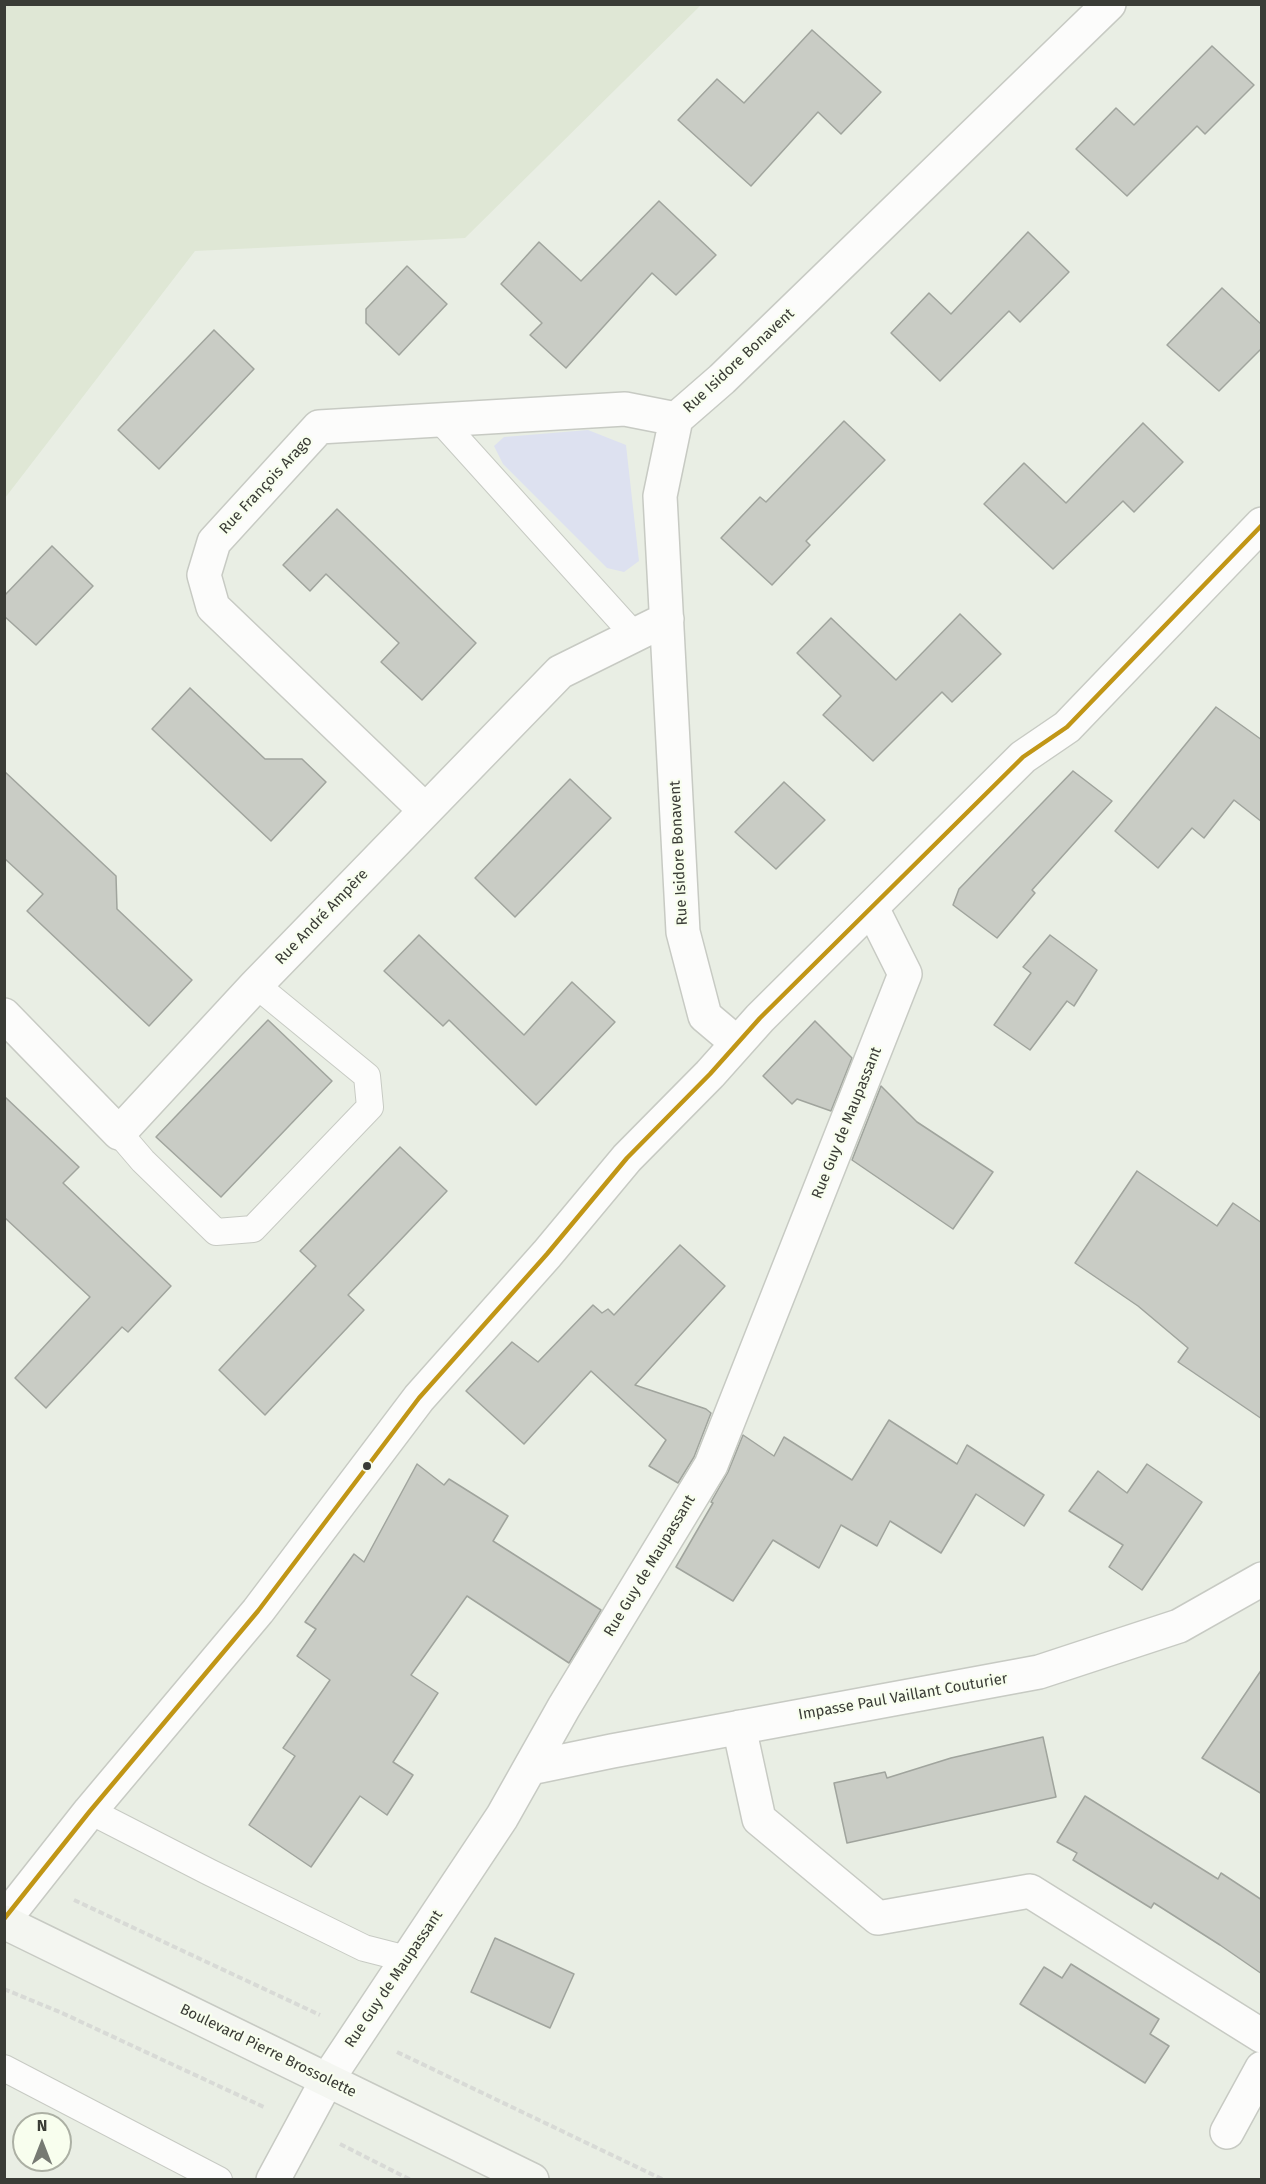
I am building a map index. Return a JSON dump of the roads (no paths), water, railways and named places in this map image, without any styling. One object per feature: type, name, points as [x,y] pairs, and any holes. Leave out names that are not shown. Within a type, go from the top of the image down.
[{"type":"main road","name":"Boulevard Pierre Brossolette","points":[[4,1921],[532,2180]]},
{"type":"street","name":"Rue Isidore Bonavent","points":[[737,1043],[705,1016],[683,932],[660,496],[676,419],[722,379],[1109,4]]},
{"type":"street","name":"Rue François Arago","points":[[425,810],[213,607],[204,575],[214,542],[320,427],[625,409],[676,419]]},
{"type":"street","points":[[4,1921],[90,1811],[258,1611],[419,1398],[547,1254],[627,1158],[711,1074],[737,1043],[1023,757],[1067,727],[1260,529]]},
{"type":"street","name":"Rue André Ampère","points":[[119,1133],[256,985],[560,672],[667,619]]},
{"type":"street","name":"Rue Guy de Maupassant","points":[[273,2180],[327,2079],[502,1817],[564,1707],[711,1465],[905,974],[872,908]]},
{"type":"street","points":[[4,1015],[119,1133]]},
{"type":"street","name":"Impasse Paul Vaillant Couturier","points":[[530,1768],[1039,1671],[1179,1626],[1262,1579]]},
{"type":"street","points":[[739,1727],[759,1819],[878,1918],[1030,1891],[1262,2036]]},
{"type":"street","points":[[1227,2133],[1262,2068]]},
{"type":"lane","points":[[440,420],[635,636]]},
{"type":"lane","points":[[119,1133],[143,1161],[216,1232],[254,1229],[370,1107],[367,1076],[256,985]]},
{"type":"lane","points":[[90,1811],[364,1948],[407,1959]]},
{"type":"lane","points":[[4,2068],[219,2180]]}]
